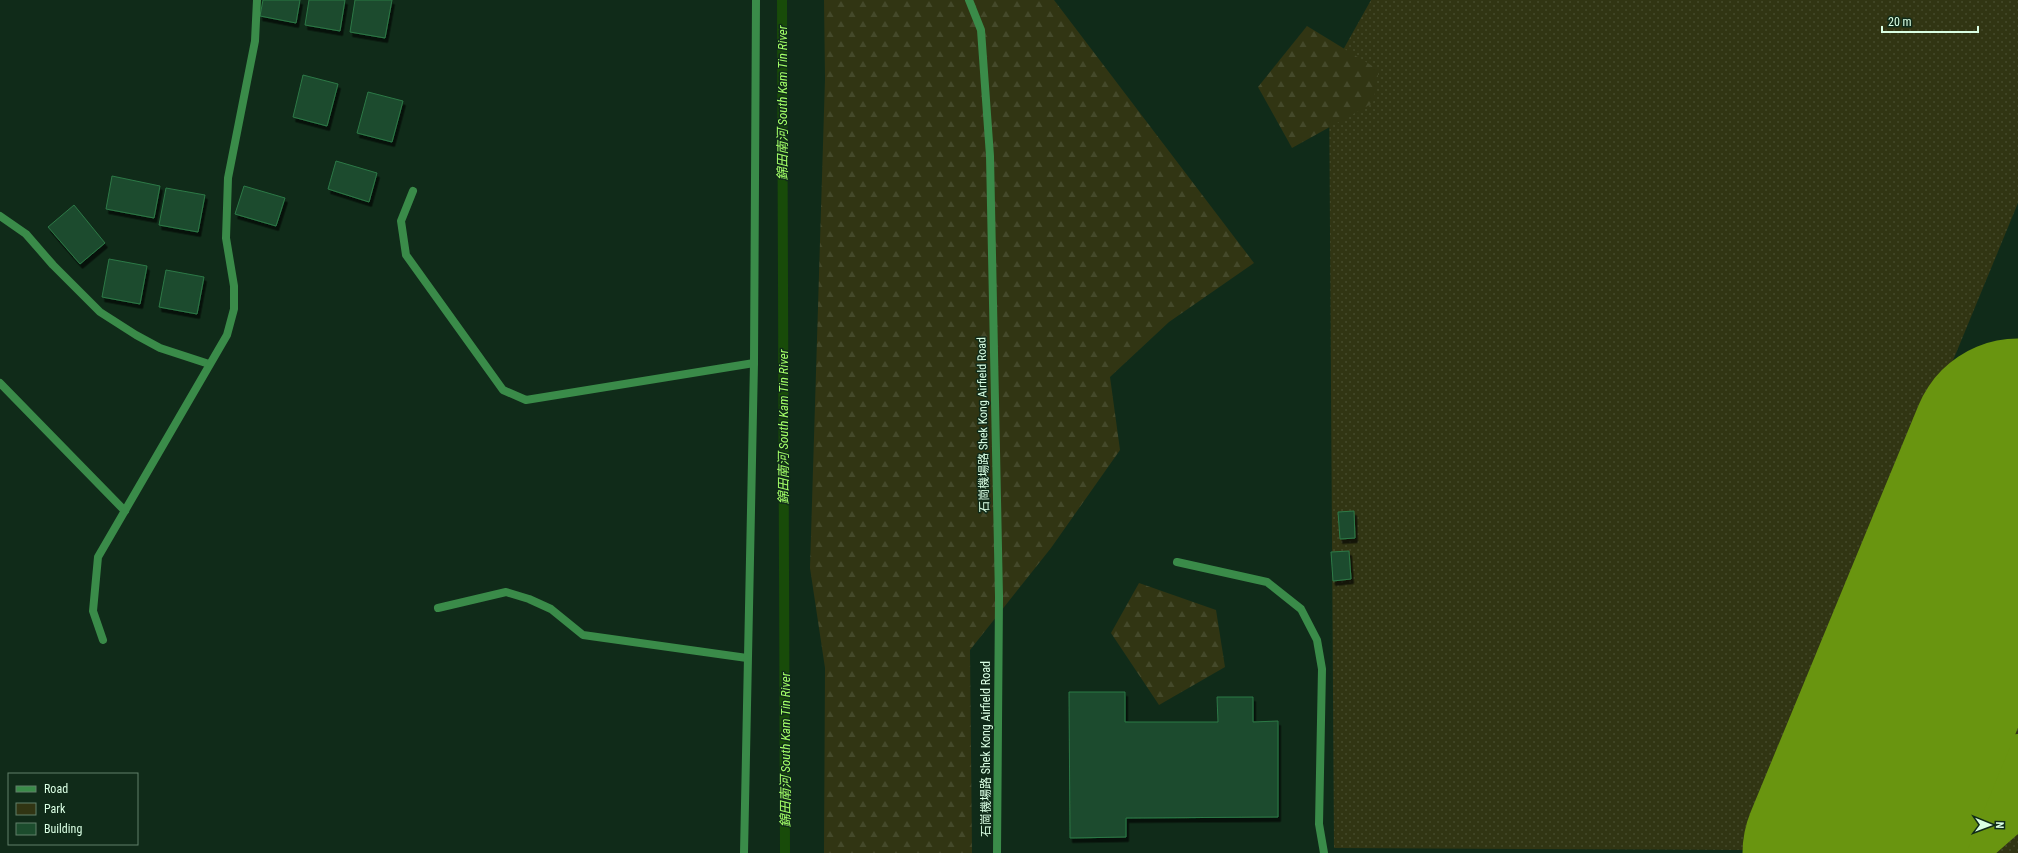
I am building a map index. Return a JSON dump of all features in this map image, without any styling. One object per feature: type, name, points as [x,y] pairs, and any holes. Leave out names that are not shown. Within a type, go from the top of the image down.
[{"type":"street","points":[[103,640],[93,611],[98,557],[227,335],[234,309],[234,286],[226,238],[228,178],[255,41],[257,0]]},
{"type":"street","points":[[744,853],[754,363],[756,0]]},
{"type":"street","name":"石崗機場路 Shek Kong Airfield Road","points":[[969,0],[981,30],[990,156],[998,597],[997,853]]},
{"type":"street","points":[[413,191],[402,221],[406,254],[503,390],[526,400],[754,363]]},
{"type":"street","points":[[0,216],[26,234],[52,265],[100,312],[136,335],[160,348],[209,364]]},
{"type":"street","points":[[0,383],[125,511]]},
{"type":"street","points":[[1177,562],[1268,582],[1301,609],[1317,640],[1322,669],[1319,824],[1324,853]]},
{"type":"street","points":[[438,608],[506,592],[529,599],[550,609],[583,636],[747,658]]},
{"type":"green space","points":[[824,0],[1054,0],[1254,263],[1169,322],[1110,377],[1120,450],[1051,548],[970,650],[972,853],[824,853],[825,668],[810,568],[825,79]]},
{"type":"green space","points":[[1371,0],[2018,0],[2018,203],[1751,850],[1334,848],[1329,75]]},
{"type":"green space","points":[[1307,26],[1379,70],[1373,103],[1292,148],[1258,87]]},
{"type":"green space","points":[[1139,583],[1216,610],[1225,667],[1159,705],[1111,633]]},
{"type":"green space","points":[[2018,650],[2018,752],[1952,810]]},
{"type":"green space","points":[[2018,804],[2018,853],[1961,853]]},
{"type":"building","points":[[263,0],[300,0],[296,23],[260,16]]},
{"type":"building","points":[[309,0],[345,0],[340,31],[305,25]]},
{"type":"building","points":[[355,0],[392,0],[385,38],[350,32]]},
{"type":"building","points":[[303,75],[338,84],[327,126],[293,117]]},
{"type":"building","points":[[368,92],[403,101],[392,142],[357,133]]},
{"type":"building","points":[[336,161],[377,173],[369,202],[328,189]]},
{"type":"building","points":[[112,176],[160,186],[154,218],[106,209]]},
{"type":"building","points":[[244,186],[285,198],[276,226],[235,214]]},
{"type":"building","points":[[166,188],[205,195],[198,232],[159,225]]},
{"type":"building","points":[[74,205],[105,243],[80,264],[48,227]]},
{"type":"building","points":[[109,259],[147,266],[140,304],[102,297]]},
{"type":"building","points":[[166,270],[204,277],[197,314],[159,307]]},
{"type":"building","points":[[1354,511],[1355,538],[1340,539],[1338,512]]},
{"type":"building","points":[[1349,551],[1351,579],[1333,581],[1331,552]]},
{"type":"building","points":[[1069,692],[1125,692],[1125,722],[1218,722],[1217,697],[1253,697],[1253,722],[1278,721],[1278,817],[1126,818],[1126,837],[1070,838]]},
{"type":"waterway","name":"錦田南河 South Kam Tin River","points":[[782,0],[785,853]]},
{"type":"taxiway","points":[[1931,853],[2018,777]]},
{"type":"runway","points":[[1850,853],[2018,446]]}]
